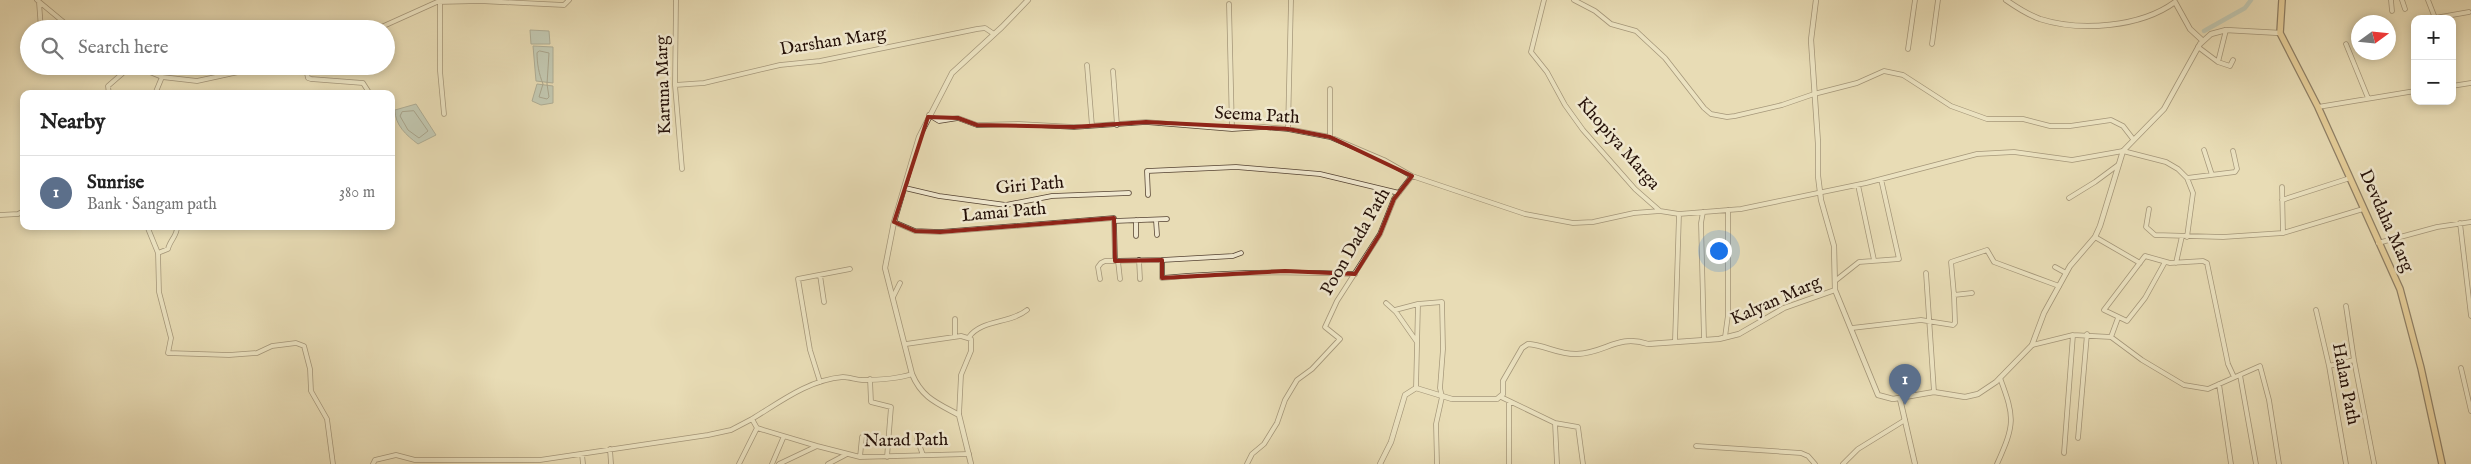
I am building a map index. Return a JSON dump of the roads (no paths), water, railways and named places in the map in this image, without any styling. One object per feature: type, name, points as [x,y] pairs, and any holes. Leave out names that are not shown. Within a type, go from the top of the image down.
[{"type":"main road","points":[[2280,33],[2282,0]]},
{"type":"main road","name":"Devdaha Marg","points":[[2280,33],[2318,107],[2400,288],[2421,368],[2442,464]]},
{"type":"street","points":[[395,21],[440,2],[480,1],[564,6],[569,0]]},
{"type":"street","name":"Karuna Marg","points":[[676,0],[675,85],[682,169]]},
{"type":"street","points":[[959,415],[923,394],[912,374],[906,344],[885,268],[894,222],[919,137],[928,115],[952,72],[1028,0]]},
{"type":"street","points":[[1288,129],[1291,0]]},
{"type":"street","name":"Khopiya Marga","points":[[1544,0],[1531,52],[1533,56],[1547,72],[1565,105],[1582,130],[1635,189],[1660,211],[1679,214],[1728,210],[1858,185],[1977,154],[2014,152],[2072,160],[2123,151]]},
{"type":"street","points":[[1574,0],[1595,11],[1611,24],[1636,30],[1665,58],[1711,114],[1727,117],[1782,105],[1814,94],[1857,83],[1884,71],[1892,71],[1909,79],[1951,106],[1987,119],[2023,119],[2050,126],[2070,126],[2111,120],[2123,126],[2133,138]]},
{"type":"street","points":[[1816,0],[1811,40],[1820,192],[1834,246],[1835,290]]},
{"type":"street","points":[[1908,49],[1915,0]]},
{"type":"street","points":[[1932,44],[1938,0]]},
{"type":"street","points":[[2006,0],[2038,18],[2086,25],[2123,24],[2146,19],[2176,1],[2190,29],[2203,41]]},
{"type":"street","points":[[2391,0],[2392,12]]},
{"type":"street","points":[[2402,0],[2405,9]]},
{"type":"street","points":[[2428,0],[2435,18],[2469,12]]},
{"type":"street","points":[[38,1],[40,20]]},
{"type":"street","points":[[38,1],[61,20]]},
{"type":"street","points":[[440,2],[440,71],[444,114]]},
{"type":"street","points":[[1228,4],[1232,129]]},
{"type":"street","name":"Darshan Marg","points":[[675,85],[704,83],[780,65],[820,61],[984,28],[994,34]]},
{"type":"street","points":[[2032,345],[2044,313],[2074,259],[2095,238],[2106,210],[2123,151],[2133,138],[2164,109],[2197,47],[2212,34],[2226,30],[2280,33]]},
{"type":"street","points":[[2218,62],[2226,30]]},
{"type":"street","points":[[2346,44],[2368,98]]},
{"type":"street","points":[[2197,47],[2218,62],[2230,66],[2234,60]]},
{"type":"street","points":[[1087,65],[1092,126]]},
{"type":"street","points":[[1113,71],[1117,125]]},
{"type":"street","points":[[108,90],[108,86],[121,75]]},
{"type":"street","points":[[157,75],[197,81],[225,75]]},
{"type":"street","points":[[307,75],[308,78],[311,79],[363,83],[367,90]]},
{"type":"street","points":[[157,90],[162,77]]},
{"type":"street","points":[[2456,85],[2471,83]]},
{"type":"street","points":[[1330,89],[1330,137]]},
{"type":"street","points":[[2318,107],[2411,92]]},
{"type":"street","name":"Seema Path","points":[[928,115],[939,121],[958,118],[977,125],[1092,126],[1146,122],[1232,129],[1264,127],[1288,129],[1330,137],[1384,160],[1412,176],[1525,214],[1573,224],[1593,222],[1634,213],[1660,211]]},
{"type":"street","points":[[2204,150],[2212,175]]},
{"type":"street","points":[[2123,151],[2166,162],[2178,169],[2191,185],[2193,203],[2176,263]]},
{"type":"street","points":[[2187,178],[2237,170],[2233,151]]},
{"type":"street","points":[[2069,198],[2118,165]]},
{"type":"street","points":[[1148,195],[1146,171],[1236,167],[1320,174],[1399,193]]},
{"type":"street","name":"Poon Dada Path","points":[[1247,464],[1252,454],[1264,444],[1297,380],[1312,369],[1340,339],[1326,327],[1337,301],[1380,234],[1394,199],[1412,176]]},
{"type":"street","points":[[2282,200],[2350,178]]},
{"type":"street","points":[[1835,281],[1854,264],[1874,260],[1896,260],[1899,257],[1881,179]]},
{"type":"street","points":[[1858,185],[1874,260]]},
{"type":"street","points":[[2282,187],[2283,232]]},
{"type":"street","name":"Giri Path","points":[[905,188],[939,196],[1006,205],[1052,196],[1129,193]]},
{"type":"street","points":[[2149,209],[2146,227],[2150,233],[2223,237],[2283,232],[2363,209]]},
{"type":"street","points":[[1725,337],[1728,315],[1728,210]]},
{"type":"street","points":[[1703,212],[1701,223],[1704,340]]},
{"type":"street","points":[[0,215],[20,213]]},
{"type":"street","points":[[1675,341],[1679,214]]},
{"type":"street","name":"Lamai Path","points":[[894,222],[915,231],[940,232],[1061,221],[1114,218],[1114,221],[1167,219]]},
{"type":"street","points":[[1136,220],[1136,236]]},
{"type":"street","points":[[1156,220],[1158,235]]},
{"type":"street","points":[[1114,221],[1116,261],[1120,279]]},
{"type":"street","points":[[2378,243],[2437,227],[2471,222]]},
{"type":"street","points":[[2460,224],[2471,316]]},
{"type":"street","points":[[149,230],[158,253],[159,292],[170,338],[168,353],[229,356],[257,353],[272,346],[296,343],[304,346],[310,369],[311,392],[327,418],[333,464]]},
{"type":"street","points":[[158,253],[168,249],[176,230]]},
{"type":"street","points":[[2095,238],[2140,262]]},
{"type":"street","points":[[1852,328],[1916,320],[1954,324],[1951,262],[1987,250],[1994,262],[2059,286]]},
{"type":"street","points":[[1100,280],[1098,267],[1101,263],[1233,256],[1241,253]]},
{"type":"street","points":[[2165,262],[2145,298],[2127,321],[2107,313],[2105,308],[2147,255],[2165,262],[2203,261],[2207,263],[2228,364],[2234,377]]},
{"type":"street","points":[[1139,260],[1140,280]]},
{"type":"street","points":[[1162,260],[1162,278],[1216,273],[1285,271],[1355,274]]},
{"type":"street","points":[[2055,267],[2066,273]]},
{"type":"street","points":[[820,382],[813,360],[797,283],[800,278],[850,269]]},
{"type":"street","points":[[1926,273],[1934,392]]},
{"type":"street","points":[[820,275],[824,302]]},
{"type":"street","points":[[893,297],[900,283]]},
{"type":"street","name":"Kalyan Marg","points":[[1501,398],[1503,381],[1522,348],[1528,344],[1562,353],[1578,354],[1598,350],[1624,340],[1648,344],[1725,337],[1739,334],[1784,308],[1835,290],[1852,328],[1874,391],[1880,397],[1900,399],[1934,392],[1965,397],[1978,394],[2000,378],[2032,345]]},
{"type":"street","points":[[1954,296],[1972,293]]},
{"type":"street","points":[[1395,310],[1418,304],[1442,302],[1443,349],[1440,388],[1442,397],[1436,424],[1437,464]]},
{"type":"street","points":[[1386,303],[1395,310],[1417,342]]},
{"type":"street","points":[[1416,388],[1418,304]]},
{"type":"street","points":[[2346,306],[2354,360],[2374,463]]},
{"type":"street","points":[[906,344],[968,337],[976,329],[1016,317],[1027,310]]},
{"type":"street","name":"Halan Path","points":[[2316,310],[2329,366],[2346,464]]},
{"type":"street","points":[[2111,337],[2118,318]]},
{"type":"street","points":[[955,319],[955,337]]},
{"type":"street","points":[[2032,345],[2073,335],[2087,334],[2111,337],[2142,360],[2184,384],[2208,389],[2260,366],[2269,400],[2279,464]]},
{"type":"street","points":[[2078,438],[2087,334]]},
{"type":"street","points":[[2064,453],[2073,335]]},
{"type":"street","points":[[968,337],[972,342],[972,347],[961,375],[959,415],[972,464]]},
{"type":"street","points":[[2329,366],[2354,360]]},
{"type":"street","points":[[2462,368],[2471,410]]},
{"type":"street","points":[[373,464],[375,460],[396,455],[415,460],[518,462],[540,460],[731,430],[781,400],[820,382],[846,377],[870,379],[901,378],[912,374]]},
{"type":"street","points":[[2240,374],[2256,464]]},
{"type":"street","points":[[1997,464],[2010,434],[2012,415],[2000,378]]},
{"type":"street","points":[[870,379],[871,402],[891,407],[887,457]]},
{"type":"street","points":[[2219,384],[2231,464]]},
{"type":"street","points":[[1416,388],[1442,397],[1464,400],[1501,398],[1555,423],[1578,427],[1583,464]]},
{"type":"street","points":[[1380,464],[1391,442],[1405,395],[1416,388]]},
{"type":"street","points":[[1900,399],[1916,464]]},
{"type":"street","points":[[1509,401],[1509,464]]},
{"type":"street","points":[[739,464],[757,428],[752,419]]},
{"type":"street","points":[[1843,464],[1858,449],[1905,420]]},
{"type":"street","points":[[1555,423],[1556,464]]},
{"type":"street","name":"Narad Path","points":[[757,428],[860,457],[969,454]]},
{"type":"street","points":[[772,464],[784,436]]},
{"type":"street","points":[[860,457],[862,437]]},
{"type":"street","points":[[917,439],[924,455]]},
{"type":"street","points":[[779,464],[817,446]]},
{"type":"street","points":[[1696,446],[1801,453],[1808,456],[1815,464]]},
{"type":"street","points":[[610,449],[611,464]]},
{"type":"street","points":[[582,454],[583,464]]},
{"type":"street","points":[[828,464],[847,454]]},
{"type":"water","points":[[530,30],[549,31],[550,44],[531,44]]},
{"type":"water","points":[[533,46],[553,47],[553,83],[536,81]]},
{"type":"water","points":[[537,84],[553,86],[553,103],[541,105],[532,101]]},
{"type":"water","points":[[416,104],[436,135],[418,144],[402,129],[395,115],[395,110]]},
{"type":"waterway","points":[[2204,31],[2245,8],[2251,0]]},
{"type":"place","name":"Sunrise","points":[[1905,405]]}]
